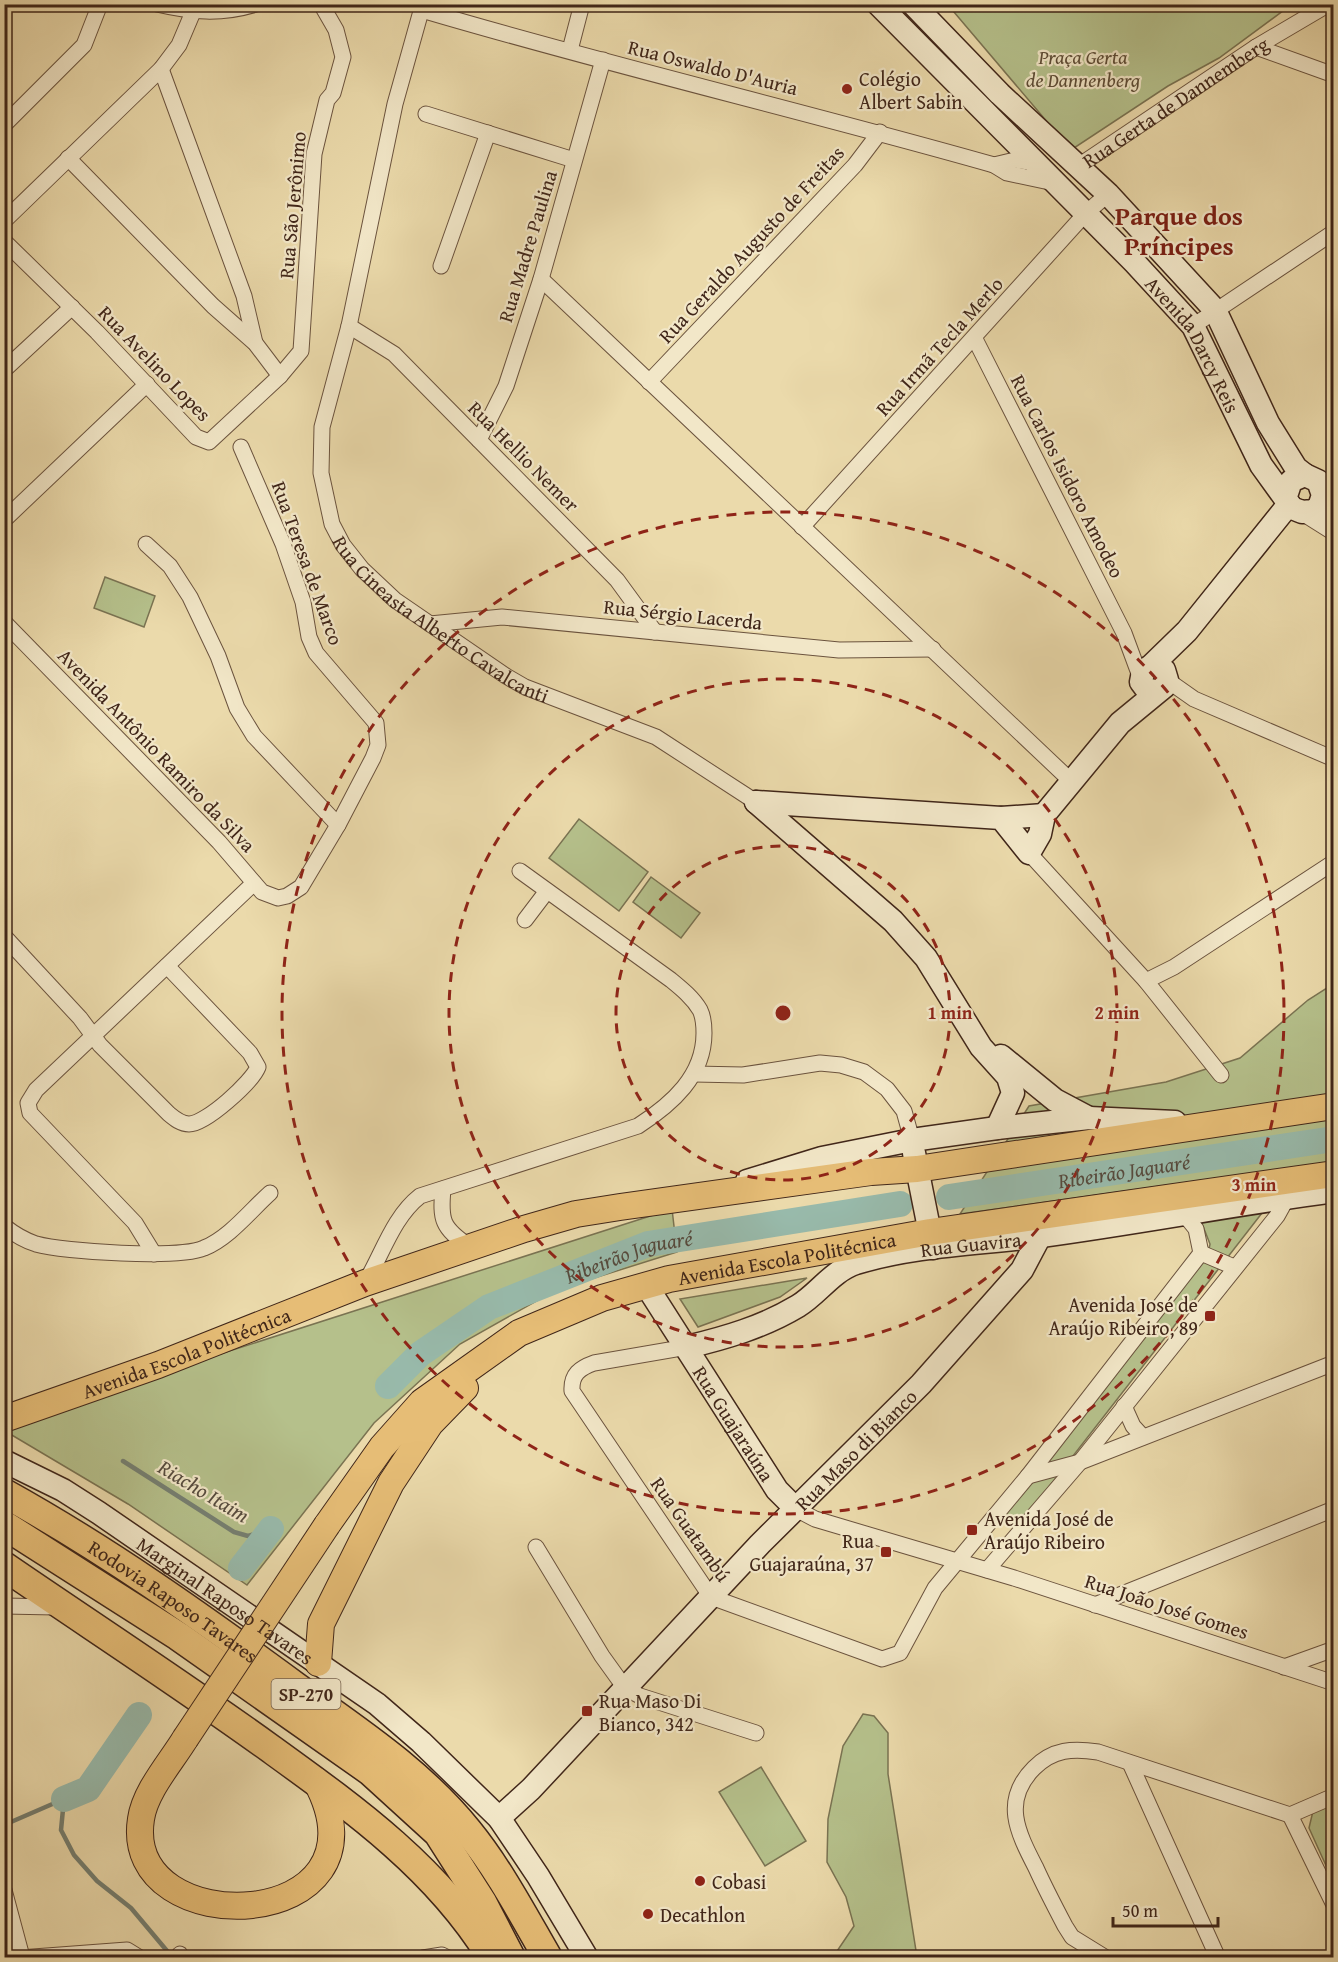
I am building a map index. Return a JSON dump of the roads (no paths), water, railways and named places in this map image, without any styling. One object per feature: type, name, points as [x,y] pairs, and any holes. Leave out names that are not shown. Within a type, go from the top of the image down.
[{"type":"highway","name":"Avenida Escola Politécnica","points":[[4,1419],[158,1365],[365,1283],[469,1246],[576,1214],[699,1196],[919,1175],[1220,1121],[1334,1106]]},
{"type":"highway","name":"Avenida Escola Politécnica","points":[[316,1781],[332,1824],[330,1851],[319,1872],[303,1889],[281,1901],[235,1905],[197,1901],[171,1890],[153,1872],[141,1846],[141,1818],[153,1790],[327,1525],[382,1447],[422,1402],[519,1333],[584,1305],[669,1279],[930,1231],[1120,1214],[1334,1174]]},
{"type":"highway","points":[[318,1663],[321,1624],[402,1463],[441,1409],[495,1363],[519,1333]]},
{"type":"highway","name":"Rodovia Raposo Tavares","points":[[4,1494],[66,1528],[149,1582],[411,1773],[468,1831],[508,1889],[548,1958]]},
{"type":"highway","name":"Rodovia Raposo Tavares","points":[[4,1525],[178,1636],[370,1771],[438,1833],[483,1902],[511,1958]]},
{"type":"highway","points":[[4,1566],[69,1608],[316,1781],[390,1838],[473,1927],[492,1958]]},
{"type":"main road","name":"Avenida Darcy Reis","points":[[878,4],[1193,326],[1262,465],[1294,504]]},
{"type":"main road","name":"Avenida Darcy Reis","points":[[913,4],[1000,94],[1108,194],[1215,310],[1268,423],[1296,468],[1305,475]]},
{"type":"main road","name":"Rua Gerta de Dannemberg","points":[[1054,183],[1077,167]]},
{"type":"main road","points":[[1001,818],[1029,853],[1040,834],[1044,815],[1120,723],[1187,631],[1294,504],[1291,481],[1305,475],[1318,481],[1328,497],[1318,507],[1294,504]]},
{"type":"main road","points":[[756,801],[1001,818],[1044,815]]},
{"type":"main road","name":"Rua Cineasta Alberto Cavalcanti","points":[[756,801],[911,939],[970,1026],[981,1047],[1008,1077],[1013,1093],[997,1128]]},
{"type":"main road","name":"Rua Cineasta Alberto Cavalcanti","points":[[970,1026],[1013,1068],[1055,1100],[1089,1118]]},
{"type":"main road","name":"Avenida Escola Politécnica","points":[[699,1196],[822,1158],[912,1140],[1089,1118],[1146,1122],[1220,1121]]},
{"type":"main road","points":[[919,1175],[928,1152],[947,1135]]},
{"type":"main road","points":[[912,1140],[930,1231]]},
{"type":"main road","name":"Rua Guavira","points":[[687,1347],[754,1328],[773,1319],[800,1305],[820,1286],[854,1264],[930,1231],[1002,1240],[1040,1236],[1120,1214],[1183,1214],[1334,1191]]},
{"type":"main road","name":"Rua Maso di Bianco","points":[[499,1818],[531,1789],[711,1597],[921,1384],[1022,1270],[1040,1236]]},
{"type":"main road","points":[[1002,1240],[1010,1256],[1007,1285]]},
{"type":"main road","name":"Rua Guajaraúna","points":[[646,1285],[777,1490],[796,1509]]},
{"type":"main road","name":"Marginal Raposo Tavares","points":[[4,1461],[63,1490],[99,1513],[377,1704],[458,1776],[499,1818],[538,1876],[586,1958]]},
{"type":"street","points":[[4,125],[84,45],[100,4]]},
{"type":"street","points":[[157,4],[193,12],[231,12],[256,4]]},
{"type":"street","name":"Rua São Jerônimo","points":[[280,376],[301,351],[314,154],[327,100],[333,93],[343,57],[336,30],[321,4]]},
{"type":"street","points":[[570,50],[582,4]]},
{"type":"street","name":"Rua Gerta de Dannemberg","points":[[1077,167],[1256,47],[1329,4]]},
{"type":"street","name":"Rua Oswaldo D'Auria","points":[[422,7],[603,60],[880,132],[994,165],[1007,173],[1054,183]]},
{"type":"street","name":"Rua Cineasta Alberto Cavalcanti","points":[[422,7],[395,104],[349,326],[322,427],[320,444],[324,495],[332,524],[343,545],[381,589],[506,676],[656,737],[756,801]]},
{"type":"street","points":[[4,221],[161,69],[178,45],[193,12]]},
{"type":"street","points":[[1256,47],[1334,75]]},
{"type":"street","name":"Rua Madre Paulina","points":[[479,440],[506,386],[541,279],[603,60]]},
{"type":"street","points":[[161,69],[244,296],[255,343]]},
{"type":"street","points":[[426,114],[574,160]]},
{"type":"street","name":"Rua Geraldo Augusto de Freitas","points":[[649,382],[855,165],[880,132]]},
{"type":"street","points":[[441,266],[488,133]]},
{"type":"street","points":[[68,158],[213,306],[255,343],[280,376]]},
{"type":"street","name":"Rua Oswaldo D'Auria","points":[[994,165],[1015,160],[1035,163]]},
{"type":"street","name":"Rua Irmã Tecla Merlo","points":[[802,527],[975,339],[1085,214],[1108,194]]},
{"type":"street","points":[[1193,326],[1334,232]]},
{"type":"street","name":"Rua Avelino Lopes","points":[[4,241],[72,307],[196,438],[209,442],[280,376]]},
{"type":"street","points":[[541,279],[1072,782]]},
{"type":"street","points":[[4,370],[72,307]]},
{"type":"street","name":"Rua Hellio Nemer","points":[[349,326],[394,354],[617,580],[655,632]]},
{"type":"street","name":"Rua Carlos Isidoro Amodeo","points":[[975,339],[1124,633],[1153,677],[1194,699],[1334,759]]},
{"type":"street","points":[[4,520],[147,384]]},
{"type":"street","name":"Rua Teresa de Marco","points":[[241,447],[283,544],[303,602],[309,637],[316,653],[376,723],[378,745],[338,825],[301,886],[283,897]]},
{"type":"street","name":"Avenida Darcy Reis","points":[[1294,504],[1334,530]]},
{"type":"street","points":[[146,544],[170,566],[190,597],[218,656],[237,708],[254,736],[338,825]]},
{"type":"street","name":"Rua Sérgio Lacerda","points":[[430,624],[502,617],[839,650],[933,649]]},
{"type":"street","name":"Avenida Antônio Ramiro da Silva","points":[[4,622],[219,842],[254,883],[270,897],[283,897]]},
{"type":"street","points":[[1029,853],[1146,981],[1221,1075]]},
{"type":"street","points":[[1146,981],[1174,968],[1334,862]]},
{"type":"street","points":[[365,1283],[382,1255],[400,1216],[409,1204],[420,1196],[638,1125],[663,1110],[694,1074],[704,1048],[701,1012],[691,998],[671,980],[520,871]]},
{"type":"street","points":[[154,1254],[135,1223],[30,1113],[28,1103],[36,1090],[254,883]]},
{"type":"street","points":[[525,920],[547,891]]},
{"type":"street","points":[[4,936],[100,1045],[180,1122],[198,1122],[236,1094],[256,1072],[256,1062],[167,966]]},
{"type":"street","points":[[694,1074],[743,1075],[820,1063],[841,1065],[864,1072],[887,1089],[904,1111],[912,1140]]},
{"type":"street","points":[[442,1189],[443,1220],[455,1237],[469,1246]]},
{"type":"street","points":[[4,1226],[20,1237],[50,1247],[179,1255],[205,1248],[218,1240],[270,1193]]},
{"type":"street","points":[[987,1570],[1080,1462],[1277,1216],[1287,1198]]},
{"type":"street","points":[[956,1561],[1028,1476],[1201,1253],[1196,1229],[1183,1214]]},
{"type":"street","points":[[1201,1253],[1234,1267]]},
{"type":"street","name":"Rua Guavira","points":[[594,1363],[687,1347]]},
{"type":"street","name":"Rua Guatambú","points":[[594,1363],[576,1372],[572,1390],[711,1597],[882,1659],[890,1658],[900,1653],[935,1588],[956,1561]]},
{"type":"street","points":[[1028,1476],[1080,1462],[1334,1364]]},
{"type":"street","points":[[1124,1406],[1133,1426],[1143,1437]]},
{"type":"street","name":"Rua Guajaraúna","points":[[796,1509],[815,1519],[987,1570]]},
{"type":"street","points":[[1095,1605],[1334,1509]]},
{"type":"street","points":[[536,1546],[602,1656],[625,1688],[640,1696],[756,1733]]},
{"type":"street","name":"Rua João José Gomes","points":[[987,1570],[1334,1683]]},
{"type":"street","points":[[4,1606],[69,1608]]},
{"type":"street","points":[[1284,1666],[1334,1649]]},
{"type":"street","points":[[1106,1958],[1072,1936],[1065,1926],[1018,1831],[1016,1801],[1020,1787],[1036,1765],[1049,1756],[1065,1750],[1098,1752],[1290,1815],[1334,1796]]},
{"type":"street","points":[[1130,1763],[1218,1958]]},
{"type":"street","points":[[1290,1815],[1334,1905]]},
{"type":"street","points":[[4,1890],[21,1957],[133,1954]]},
{"type":"street","points":[[425,1957],[442,1955],[448,1958]]},
{"type":"waterway","name":"Ribeirão Jaguaré","points":[[949,1197],[1334,1139]]},
{"type":"waterway","name":"Ribeirão Jaguaré","points":[[388,1386],[420,1354],[489,1307],[648,1244],[900,1204]]},
{"type":"waterway","name":"Riacho Itaim","points":[[123,1461],[234,1532],[248,1536],[271,1529]]},
{"type":"waterway","name":"Ribeirão Jaguaré","points":[[241,1568],[271,1529]]},
{"type":"waterway","name":"Ribeirão Jaguaré","points":[[64,1799],[88,1789],[139,1715]]},
{"type":"waterway","points":[[4,1825],[64,1799],[61,1830],[74,1855],[97,1881],[131,1908],[173,1958]]},
{"type":"place","name":"Colégio Albert Sabin","points":[[847,89]]},
{"type":"place","name":"Avenida José de Araújo Ribeiro, 89","points":[[1210,1316]]},
{"type":"place","name":"Avenida José de Araújo Ribeiro","points":[[972,1530]]},
{"type":"place","name":"Rua Guajaraúna, 37","points":[[886,1552]]},
{"type":"place","name":"Rua Maso Di Bianco, 342","points":[[587,1711]]},
{"type":"place","name":"Cobasi","points":[[700,1881]]},
{"type":"place","name":"Decathlon","points":[[648,1914]]},
{"type":"district","name":"Parque dos Príncipes","points":[[1179,230]]},
{"type":"park label","name":"Praça Gerta de Dannenberg","points":[[1083,68]]}]
